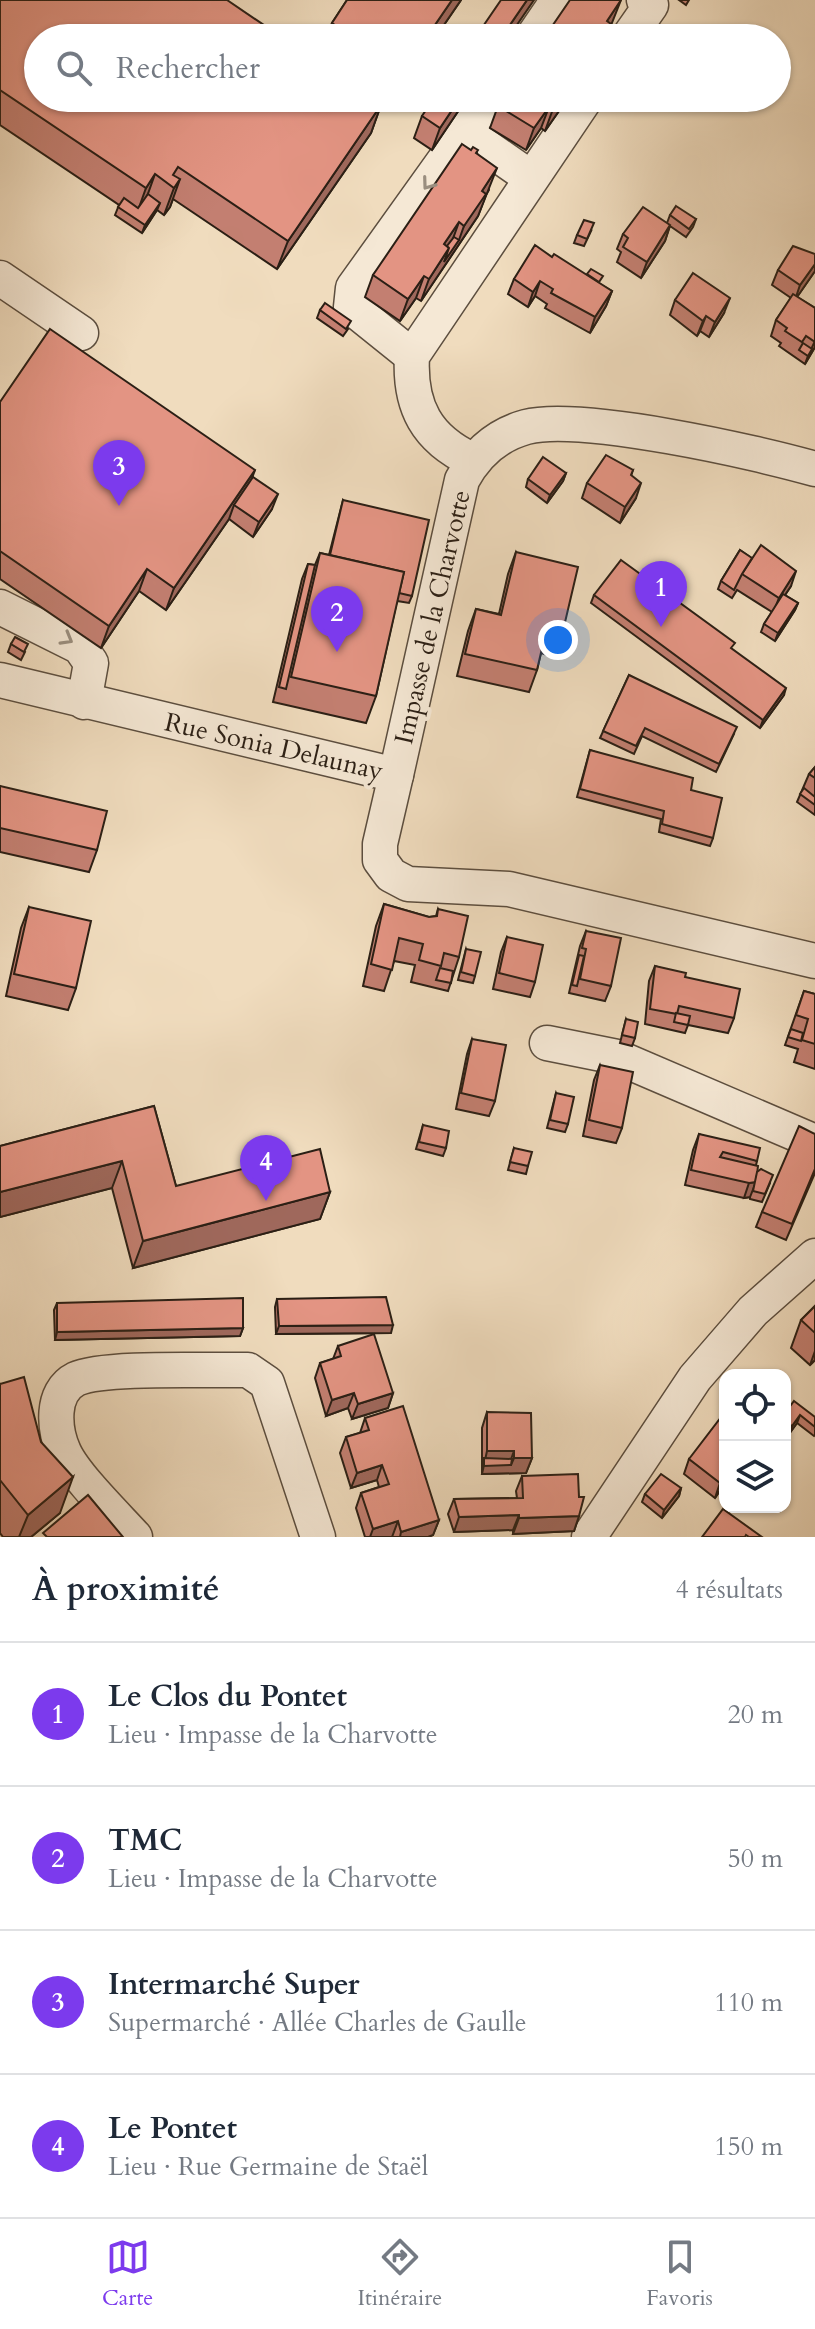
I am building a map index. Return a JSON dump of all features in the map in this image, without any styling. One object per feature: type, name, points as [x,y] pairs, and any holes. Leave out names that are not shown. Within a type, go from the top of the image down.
[{"type":"street","points":[[542,24],[558,0]]},
{"type":"street","points":[[636,24],[648,2]]},
{"type":"street","points":[[479,112],[350,296],[351,307],[412,356],[576,112]]},
{"type":"street","points":[[465,132],[531,178]]},
{"type":"street","points":[[0,278],[81,333]]},
{"type":"street","name":"Impasse de la Charvotte","points":[[412,356],[419,414],[445,447],[472,460]]},
{"type":"street","name":"Impasse de la Charvotte","points":[[396,775],[462,480],[472,460],[492,443],[524,428],[547,424],[628,431],[815,469]]},
{"type":"street","points":[[0,607],[80,647],[91,663],[84,702]]},
{"type":"street","name":"Rue Sonia Delaunay","points":[[0,680],[396,775],[380,844],[380,860],[391,875],[408,884],[509,889],[815,961]]},
{"type":"street","points":[[547,1043],[617,1057],[815,1142]]},
{"type":"street","points":[[589,1537],[695,1378],[753,1311],[813,1263]]},
{"type":"street","points":[[135,1537],[64,1452],[55,1411],[64,1388],[88,1375],[248,1370],[267,1383],[318,1537]]},
{"type":"building","points":[[0,0],[227,0],[262,24],[24,24],[24,106],[0,90]]},
{"type":"building","points":[[347,0],[452,0],[436,24],[332,23]]},
{"type":"building","points":[[501,0],[527,0],[511,24],[485,24]]},
{"type":"building","points":[[570,0],[621,0],[607,21],[611,24],[554,24]]},
{"type":"building","points":[[33,112],[376,112],[288,241],[178,167],[173,175],[180,179],[174,188],[155,174],[146,188]]},
{"type":"building","points":[[425,112],[451,112],[440,128],[422,116]]},
{"type":"building","points":[[508,112],[545,112],[534,128]]},
{"type":"building","points":[[462,144],[471,150],[473,147],[478,150],[476,153],[497,168],[482,191],[486,194],[464,226],[459,222],[444,244],[449,248],[429,279],[424,276],[408,299],[373,275]]},
{"type":"building","points":[[148,194],[160,203],[145,225],[118,207],[124,198],[138,208]]},
{"type":"building","points":[[676,206],[696,219],[689,229],[670,215]]},
{"type":"building","points":[[643,207],[670,225],[647,262],[623,247],[628,238],[623,234]]},
{"type":"building","points":[[584,220],[594,223],[587,239],[577,235]]},
{"type":"building","points":[[454,237],[459,240],[444,262],[447,246]]},
{"type":"building","points":[[535,245],[612,291],[595,317],[551,293],[553,289],[540,281],[533,292],[514,279]]},
{"type":"building","points":[[793,246],[815,254],[815,264],[800,285],[778,270]]},
{"type":"building","points":[[591,269],[603,276],[599,282],[587,274]]},
{"type":"building","points":[[693,273],[730,298],[715,322],[706,316],[703,321],[675,300]]},
{"type":"building","points":[[793,294],[815,308],[815,342],[806,336],[802,342],[785,331],[787,328],[776,320]]},
{"type":"building","points":[[325,303],[351,321],[346,329],[320,310]]},
{"type":"building","points":[[50,329],[255,470],[174,588],[147,569],[109,626],[0,551],[0,402]]},
{"type":"building","points":[[803,343],[812,349],[808,356],[799,350]]},
{"type":"building","points":[[606,455],[633,470],[631,475],[641,483],[625,507],[587,483]]},
{"type":"building","points":[[543,457],[566,473],[550,495],[528,479]]},
{"type":"building","points":[[253,477],[278,494],[259,522],[234,505]]},
{"type":"building","points":[[343,500],[429,520],[412,596],[399,593],[404,572],[330,555]]},
{"type":"building","points":[[761,545],[796,571],[779,598],[742,574]]},
{"type":"building","points":[[740,550],[752,558],[734,590],[721,581]]},
{"type":"building","points":[[516,552],[578,567],[562,635],[546,631],[537,670],[465,654],[476,609],[501,615]]},
{"type":"building","points":[[320,553],[404,572],[376,696],[291,677]]},
{"type":"building","points":[[621,560],[735,643],[731,648],[786,688],[763,720],[594,595]]},
{"type":"building","points":[[308,564],[315,565],[286,689],[279,687]]},
{"type":"building","points":[[783,594],[798,603],[778,633],[764,624]]},
{"type":"building","points":[[15,637],[28,644],[24,652],[11,644]]},
{"type":"building","points":[[629,675],[737,727],[719,764],[645,728],[636,746],[603,731]]},
{"type":"building","points":[[590,750],[693,778],[691,790],[722,798],[713,838],[662,824],[664,811],[580,789]]},
{"type":"building","points":[[0,786],[107,811],[97,850],[0,828]]},
{"type":"building","points":[[804,788],[815,797],[815,805],[800,794]]},
{"type":"building","points":[[384,904],[429,917],[437,916],[438,909],[468,916],[459,957],[444,953],[441,966],[419,960],[423,944],[399,938],[392,970],[371,964]]},
{"type":"building","points":[[29,907],[91,921],[76,988],[14,974]]},
{"type":"building","points":[[586,931],[621,938],[611,986],[580,979]]},
{"type":"building","points":[[507,937],[543,945],[535,982],[499,973]]},
{"type":"building","points":[[466,949],[481,952],[475,976],[461,972]]},
{"type":"building","points":[[579,955],[584,956],[577,986],[572,985]]},
{"type":"building","points":[[655,966],[686,973],[685,977],[740,989],[734,1018],[679,1006],[677,1014],[650,1009]]},
{"type":"building","points":[[440,968],[453,971],[451,983],[436,980]]},
{"type":"building","points":[[804,991],[815,994],[815,1044],[802,1040],[808,1019],[796,1015]]},
{"type":"building","points":[[676,1013],[690,1016],[688,1025],[674,1022]]},
{"type":"building","points":[[626,1019],[638,1022],[635,1038],[622,1035]]},
{"type":"building","points":[[791,1029],[803,1033],[801,1041],[788,1037]]},
{"type":"building","points":[[472,1039],[506,1045],[495,1101],[461,1093]]},
{"type":"building","points":[[600,1065],[633,1072],[622,1128],[589,1120]]},
{"type":"building","points":[[556,1093],[574,1097],[568,1124],[550,1120]]},
{"type":"building","points":[[154,1106],[176,1186],[320,1149],[330,1192],[143,1241],[122,1161],[0,1192],[0,1146]]},
{"type":"building","points":[[423,1125],[449,1131],[446,1148],[419,1142]]},
{"type":"building","points":[[799,1126],[815,1134],[815,1169],[792,1224],[762,1212]]},
{"type":"building","points":[[699,1134],[760,1148],[757,1161],[723,1152],[720,1157],[758,1166],[756,1182],[691,1170]]},
{"type":"building","points":[[514,1148],[532,1152],[528,1166],[510,1162]]},
{"type":"building","points":[[761,1169],[773,1175],[765,1194],[753,1191],[757,1172]]},
{"type":"building","points":[[386,1297],[393,1325],[279,1326],[277,1299]]},
{"type":"building","points":[[243,1298],[243,1328],[57,1332],[57,1303]]},
{"type":"building","points":[[815,1306],[815,1333],[801,1320]]},
{"type":"building","points":[[374,1334],[393,1393],[358,1404],[354,1393],[332,1400],[320,1363],[341,1356],[338,1346]]},
{"type":"building","points":[[24,1377],[41,1442],[73,1477],[28,1515],[0,1480],[0,1384]]},
{"type":"building","points":[[794,1401],[815,1417],[815,1427],[800,1415],[791,1425],[791,1405]]},
{"type":"building","points":[[403,1406],[439,1520],[401,1532],[398,1521],[373,1529],[361,1493],[389,1484],[382,1465],[357,1473],[346,1437],[369,1430],[365,1418]]},
{"type":"building","points":[[487,1412],[531,1413],[532,1458],[514,1458],[514,1451],[487,1451]]},
{"type":"building","points":[[719,1420],[719,1482],[689,1459]]},
{"type":"building","points":[[484,1458],[512,1459],[511,1465],[484,1466]]},
{"type":"building","points":[[578,1474],[579,1497],[584,1497],[579,1516],[459,1517],[454,1499],[523,1498],[522,1476]]},
{"type":"building","points":[[661,1474],[681,1488],[664,1510],[645,1494]]},
{"type":"building","points":[[88,1495],[123,1537],[47,1537],[43,1533]]},
{"type":"building","points":[[720,1513],[729,1513],[762,1537],[746,1535],[702,1537]]},
{"type":"place","name":"Intermarché Super","points":[[119,506]]},
{"type":"place","name":"Le Clos du Pontet","points":[[661,627]]},
{"type":"place","name":"TMC","points":[[337,652]]},
{"type":"place","name":"Le Pontet","points":[[266,1201]]}]
